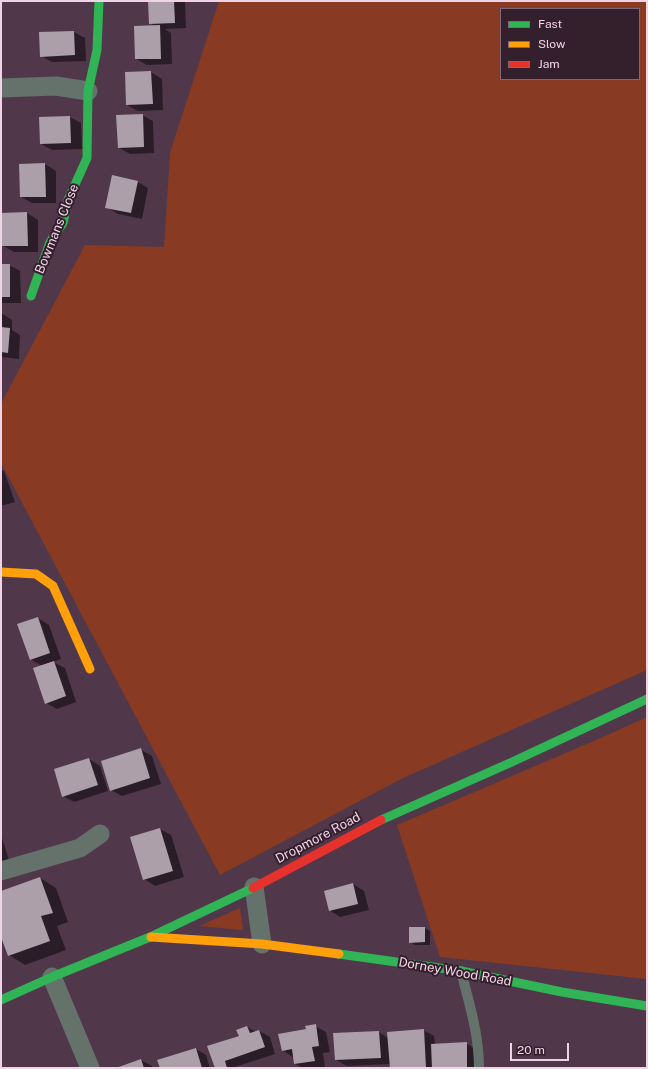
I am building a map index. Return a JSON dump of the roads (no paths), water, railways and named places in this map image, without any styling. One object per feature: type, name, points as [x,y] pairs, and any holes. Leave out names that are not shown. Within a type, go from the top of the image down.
[{"type":"street","name":"Bowmans Close","points":[[31,296],[50,242],[63,223],[68,200],[87,158],[88,91],[98,50],[99,1]]},
{"type":"street","points":[[1,88],[56,86],[88,91]]},
{"type":"street","points":[[1,572],[36,574],[53,586],[90,669]]},
{"type":"street","name":"Dropmore Road","points":[[1,1000],[52,977],[150,937],[254,887],[388,816],[512,762],[647,699]]},
{"type":"street","points":[[1,871],[80,848],[100,834]]},
{"type":"street","points":[[254,887],[262,944]]},
{"type":"street","name":"Dorney Wood Road","points":[[150,937],[262,944],[461,971],[562,992],[647,1006]]},
{"type":"street","points":[[52,977],[90,1068]]},
{"type":"lane","points":[[461,971],[475,1025],[479,1050],[479,1068]]}]
